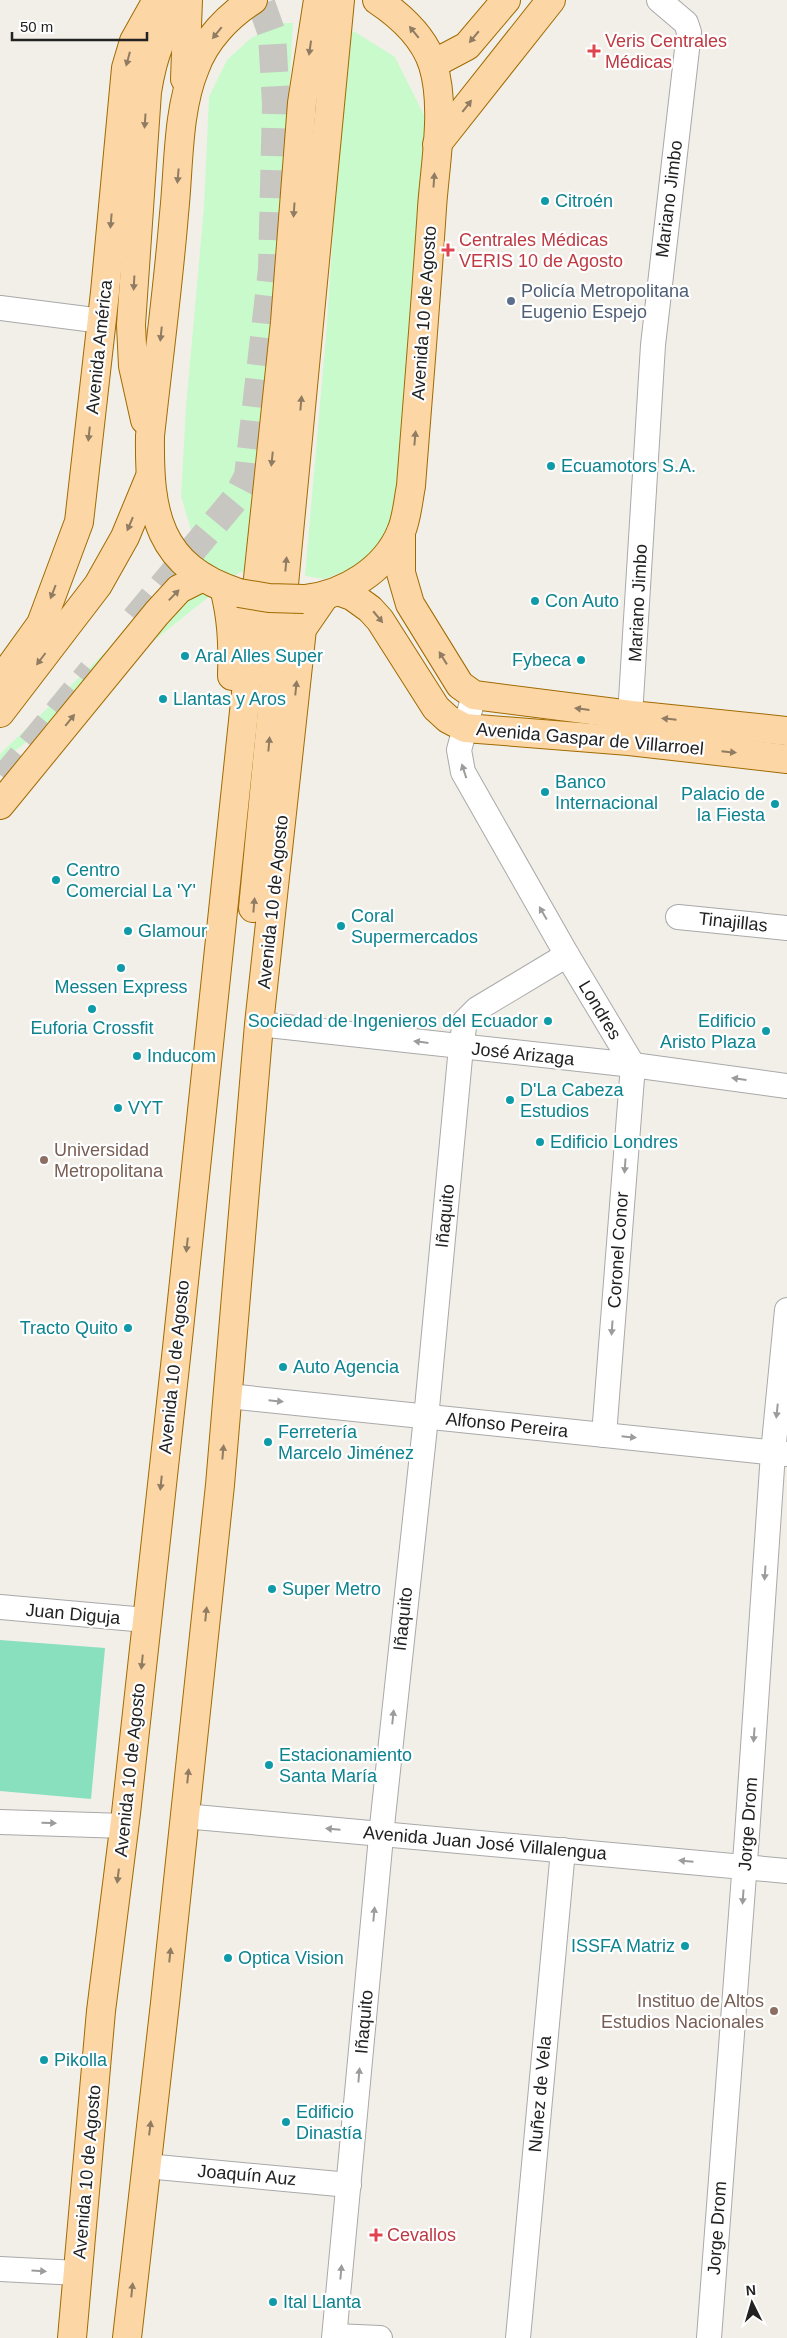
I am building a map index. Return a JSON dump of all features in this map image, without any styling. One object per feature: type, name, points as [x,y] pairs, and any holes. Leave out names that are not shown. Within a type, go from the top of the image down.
[{"type":"main road","name":"Avenida América","points":[[0,681],[42,624],[80,522],[102,321],[126,68],[134,41],[157,0]]},
{"type":"main road","points":[[150,436],[137,391],[133,366],[131,325],[147,92],[160,39],[187,0]]},
{"type":"main road","points":[[187,0],[184,110],[150,436],[149,479],[155,515],[166,540],[184,562],[222,586],[269,598],[322,596]]},
{"type":"main road","points":[[184,110],[199,57],[230,17],[253,0]]},
{"type":"main road","name":"Avenida 10 de Agosto","points":[[72,2338],[101,2011],[125,1826],[286,322],[302,103],[318,0]]},
{"type":"main road","name":"Avenida 10 de Agosto","points":[[244,1215],[234,1165],[242,1029],[340,0]]},
{"type":"main road","points":[[433,64],[467,46],[506,0]]},
{"type":"main road","points":[[437,144],[551,0]]},
{"type":"main road","name":"Avenida 10 de Agosto","points":[[127,2338],[166,2003],[228,1396],[259,1024],[302,629],[322,596],[362,578],[384,558],[401,532],[411,486],[437,144],[438,89],[433,64],[418,36],[383,2]]},
{"type":"main road","points":[[0,713],[98,584],[125,536],[149,479]]},
{"type":"main road","name":"Avenida Gaspar de Villarroel","points":[[401,532],[401,573],[410,604],[460,685],[474,695],[787,759]]},
{"type":"main road","points":[[0,805],[157,613],[179,590],[222,586]]},
{"type":"main road","name":"Avenida 10 de Agosto","points":[[191,1202],[186,1146],[229,732],[233,640],[230,610],[222,586]]},
{"type":"main road","name":"Avenida Gaspar de Villarroel","points":[[322,596],[352,596],[370,609],[383,624],[436,708],[448,720],[465,728],[630,728],[787,731]]},
{"type":"main road","points":[[109,2338],[141,2053],[166,2003]]},
{"type":"main road","points":[[89,2338],[114,2056],[101,2011]]},
{"type":"street","name":"Mariano Jimbo","points":[[630,728],[653,346],[689,32],[686,23],[659,0]]},
{"type":"street","points":[[0,308],[102,321]]},
{"type":"street","name":"Londres","points":[[474,695],[460,750],[463,772],[567,955],[633,1065]]},
{"type":"street","name":"Tinajillas","points":[[678,916],[787,928]]},
{"type":"street","name":"Iñaquito","points":[[335,2337],[381,1834],[465,1021],[477,1008],[567,955]]},
{"type":"street","name":"José Arizaga","points":[[259,1024],[633,1065],[787,1086]]},
{"type":"street","name":"Coronel Conor","points":[[604,1434],[633,1065]]},
{"type":"street","name":"Jorge Drom","points":[[709,2338],[745,1867],[780,1453],[787,1310]]},
{"type":"street","name":"Alfonso Pereira","points":[[228,1396],[780,1453]]},
{"type":"street","name":"Juan Diguja","points":[[0,1607],[146,1620]]},
{"type":"street","name":"Avenida Juan José Villalengua","points":[[184,1816],[787,1871]]},
{"type":"street","points":[[0,1822],[125,1826]]},
{"type":"street","name":"Nuñez de Vela","points":[[518,2338],[563,1850]]},
{"type":"street","name":"Joaquín Auz","points":[[146,2166],[349,2185]]},
{"type":"street","points":[[0,2269],[78,2272]]},
{"type":"street","points":[[335,2337],[380,2338]]},
{"type":"green space","points":[[282,23],[293,23],[276,320],[253,571],[240,572],[0,763],[0,754],[209,552],[191,530],[181,496],[186,407],[204,207],[209,97],[227,60],[251,38]]},
{"type":"green space","points":[[347,31],[355,32],[395,57],[425,117],[422,198],[399,499],[385,536],[357,566],[325,579],[305,576],[326,336]]},
{"type":"green space","points":[[0,1640],[105,1648],[91,1799],[0,1791]]},
{"type":"tunnel","points":[[135,619],[237,497],[248,476],[272,269],[276,104],[272,34],[260,0]]},
{"type":"tunnel","points":[[4,778],[92,671]]},
{"type":"place","name":"Veris Centrales Médicas","points":[[594,51]]},
{"type":"place","name":"Citroén","points":[[545,201]]},
{"type":"place","name":"Centrales Médicas VERIS 10 de Agosto","points":[[448,250]]},
{"type":"place","name":"Policía Metropolitana Eugenio Espejo","points":[[511,301]]},
{"type":"place","name":"Ecuamotors S.A.","points":[[551,466]]},
{"type":"place","name":"Con Auto","points":[[535,601]]},
{"type":"place","name":"Aral Alles Super","points":[[185,656]]},
{"type":"place","name":"Fybeca","points":[[581,660]]},
{"type":"place","name":"Llantas y Aros","points":[[163,699]]},
{"type":"place","name":"Banco Internacional","points":[[545,792]]},
{"type":"place","name":"Palacio de la Fiesta","points":[[775,804]]},
{"type":"place","name":"Centro Comercial La 'Y'","points":[[56,880]]},
{"type":"place","name":"Coral Supermercados","points":[[341,926]]},
{"type":"place","name":"Glamour","points":[[128,931]]},
{"type":"place","name":"Messen Express","points":[[121,968]]},
{"type":"place","name":"Euforia Crossfit","points":[[92,1009]]},
{"type":"place","name":"Sociedad de Ingenieros del Ecuador","points":[[548,1021]]},
{"type":"place","name":"Edificio Aristo Plaza","points":[[766,1031]]},
{"type":"place","name":"Inducom","points":[[137,1056]]},
{"type":"place","name":"D'La Cabeza Estudios","points":[[510,1100]]},
{"type":"place","name":"VYT","points":[[118,1108]]},
{"type":"place","name":"Edificio Londres","points":[[540,1142]]},
{"type":"place","name":"Universidad Metropolitana","points":[[44,1160]]},
{"type":"place","name":"Tracto Quito","points":[[128,1328]]},
{"type":"place","name":"Auto Agencia","points":[[283,1367]]},
{"type":"place","name":"Ferretería Marcelo Jiménez","points":[[268,1442]]},
{"type":"place","name":"Super Metro","points":[[272,1589]]},
{"type":"place","name":"Estacionamiento Santa María","points":[[269,1765]]},
{"type":"place","name":"ISSFA Matriz","points":[[685,1946]]},
{"type":"place","name":"Optica Vision","points":[[228,1958]]},
{"type":"place","name":"Instituo de Altos Estudios Nacionales","points":[[774,2011]]},
{"type":"place","name":"Pikolla","points":[[44,2060]]},
{"type":"place","name":"Edificio Dinastía","points":[[286,2122]]},
{"type":"place","name":"Cevallos","points":[[376,2235]]},
{"type":"place","name":"Ital Llanta","points":[[273,2302]]}]
